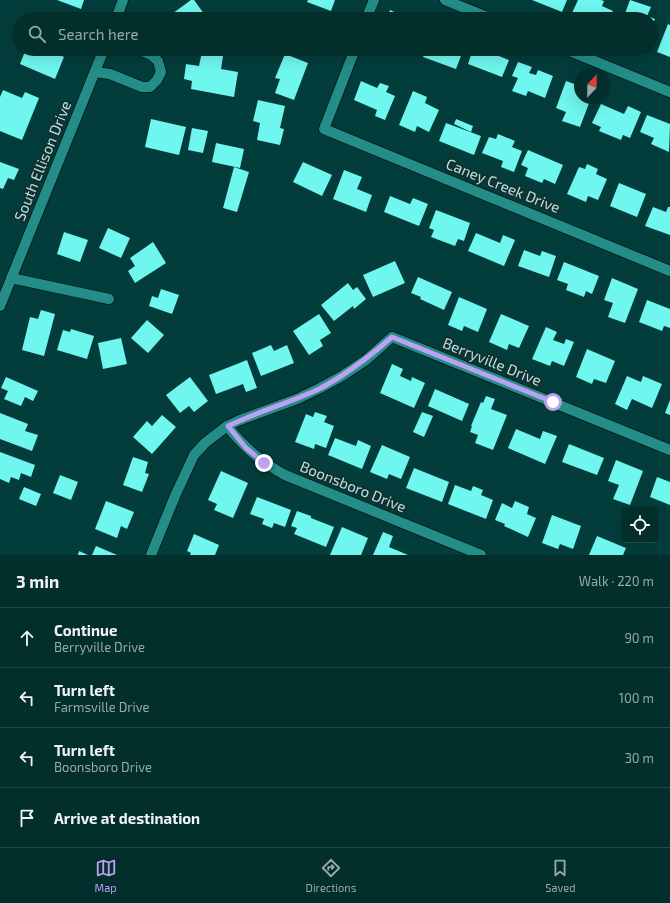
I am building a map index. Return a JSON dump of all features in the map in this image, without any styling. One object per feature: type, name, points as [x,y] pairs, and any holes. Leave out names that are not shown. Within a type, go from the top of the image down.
[{"type":"street","points":[[119,12],[123,0]]},
{"type":"street","points":[[369,12],[374,0]]},
{"type":"street","points":[[445,0],[475,12]]},
{"type":"street","name":"South Ellison Drive","points":[[0,306],[101,56]]},
{"type":"street","points":[[95,72],[110,74],[142,87],[150,87],[157,80],[161,72],[158,61],[152,56]]},
{"type":"street","name":"Caney Creek Drive","points":[[352,56],[324,129],[670,271]]},
{"type":"street","points":[[582,56],[670,92]]},
{"type":"street","points":[[11,278],[109,299]]},
{"type":"street","name":"Berryville Drive","points":[[228,426],[240,420],[297,399],[320,388],[366,360],[392,337],[670,450]]},
{"type":"street","points":[[151,555],[175,496],[194,455],[205,443],[228,426]]},
{"type":"street","name":"Boonsboro Drive","points":[[228,426],[246,448],[271,468],[481,555]]},
{"type":"building","points":[[57,0],[84,0],[81,9]]},
{"type":"building","points":[[191,0],[194,0],[203,12],[175,12]]},
{"type":"building","points":[[308,0],[335,0],[331,11],[307,2]]},
{"type":"building","points":[[532,0],[567,0],[562,12]]},
{"type":"building","points":[[578,0],[601,0],[604,1],[602,6],[613,11],[613,12],[572,12]]},
{"type":"building","points":[[630,0],[651,7],[649,12],[626,12]]},
{"type":"building","points":[[668,24],[670,25],[670,57],[658,52]]},
{"type":"building","points":[[23,56],[64,57],[55,79],[20,64]]},
{"type":"building","points":[[201,56],[223,56],[221,69],[238,72],[234,97],[191,89],[192,81],[184,79],[186,64],[199,66]]},
{"type":"building","points":[[284,56],[290,56],[308,63],[294,100],[275,93],[280,79],[275,78]]},
{"type":"building","points":[[423,56],[461,56],[456,69]]},
{"type":"building","points":[[471,56],[499,56],[509,60],[502,77],[468,64]]},
{"type":"building","points":[[518,62],[532,67],[529,73],[536,75],[538,70],[553,76],[545,98],[528,91],[526,96],[512,91],[518,78],[512,76]]},
{"type":"building","points":[[361,81],[377,88],[380,83],[389,86],[386,92],[395,96],[385,120],[375,116],[377,110],[354,100]]},
{"type":"building","points":[[566,81],[574,84],[574,104],[589,104],[580,127],[562,121],[566,112],[556,108]]},
{"type":"building","points":[[3,90],[22,98],[25,92],[39,98],[22,140],[0,131],[0,97]]},
{"type":"building","points":[[413,91],[427,97],[425,103],[439,110],[429,132],[417,126],[415,132],[399,125]]},
{"type":"building","points":[[258,100],[285,106],[280,128],[284,129],[280,145],[257,140],[260,123],[253,121]]},
{"type":"building","points":[[601,104],[624,114],[628,106],[641,112],[630,138],[623,135],[621,140],[599,131],[601,127],[592,123]]},
{"type":"building","points":[[647,115],[670,124],[669,152],[651,144],[654,138],[640,132]]},
{"type":"building","points":[[151,119],[186,127],[179,155],[145,147]]},
{"type":"building","points":[[456,119],[473,126],[471,132],[454,124]]},
{"type":"building","points":[[446,123],[481,136],[474,155],[439,141]]},
{"type":"building","points":[[192,128],[208,131],[203,153],[188,150]]},
{"type":"building","points":[[498,134],[515,141],[512,147],[522,151],[514,172],[501,167],[503,161],[482,153],[489,137],[496,139]]},
{"type":"building","points":[[216,143],[244,149],[240,168],[212,162]]},
{"type":"building","points":[[528,150],[563,165],[555,184],[544,179],[542,183],[525,176],[528,168],[521,165]]},
{"type":"building","points":[[0,162],[19,169],[14,180],[8,178],[3,189],[0,188]]},
{"type":"building","points":[[303,162],[332,175],[322,196],[293,182]]},
{"type":"building","points":[[587,164],[598,169],[596,174],[607,179],[598,200],[588,196],[586,202],[567,194],[579,167],[585,169]]},
{"type":"building","points":[[234,167],[249,172],[237,212],[223,208]]},
{"type":"building","points":[[344,170],[362,177],[357,189],[372,195],[366,212],[333,199]]},
{"type":"building","points":[[619,183],[646,194],[637,217],[610,206]]},
{"type":"building","points":[[390,196],[410,204],[413,198],[428,204],[419,226],[384,212]]},
{"type":"building","points":[[653,207],[666,212],[668,207],[670,207],[670,235],[645,226]]},
{"type":"building","points":[[436,210],[470,223],[464,241],[458,239],[455,246],[431,237],[434,230],[429,228]]},
{"type":"building","points":[[108,228],[130,238],[121,258],[99,248]]},
{"type":"building","points":[[64,232],[88,240],[80,262],[57,254]]},
{"type":"building","points":[[476,233],[500,243],[503,235],[515,240],[504,266],[468,251]]},
{"type":"building","points":[[153,242],[166,263],[135,283],[128,271],[135,266],[130,258]]},
{"type":"building","points":[[524,250],[540,256],[542,251],[556,256],[549,277],[518,266]]},
{"type":"building","points":[[395,261],[405,283],[373,297],[363,275]]},
{"type":"building","points":[[564,262],[599,276],[592,294],[586,291],[584,297],[566,290],[568,284],[557,280]]},
{"type":"building","points":[[418,277],[452,292],[444,310],[420,299],[421,297],[411,293]]},
{"type":"building","points":[[612,278],[638,289],[625,323],[608,317],[613,303],[604,300]]},
{"type":"building","points":[[348,283],[353,290],[357,287],[366,299],[354,309],[353,306],[334,321],[321,305]]},
{"type":"building","points":[[161,289],[179,295],[172,314],[149,306],[152,296],[158,298]]},
{"type":"building","points":[[459,297],[487,309],[478,332],[464,326],[462,331],[448,325]]},
{"type":"building","points":[[647,300],[670,309],[670,328],[664,326],[662,331],[639,322]]},
{"type":"building","points":[[41,310],[55,314],[44,356],[22,350],[30,317],[38,319]]},
{"type":"building","points":[[319,314],[331,333],[320,340],[323,346],[309,355],[293,331]]},
{"type":"building","points":[[501,314],[529,326],[519,348],[509,344],[507,350],[489,342]]},
{"type":"building","points":[[147,320],[164,335],[148,353],[131,338]]},
{"type":"building","points":[[546,327],[557,332],[553,340],[564,344],[566,339],[574,342],[564,366],[552,361],[550,366],[532,359]]},
{"type":"building","points":[[71,329],[94,336],[87,359],[57,350],[63,330],[70,332]]},
{"type":"building","points":[[121,338],[127,364],[103,369],[98,343]]},
{"type":"building","points":[[271,345],[274,351],[287,345],[294,363],[261,376],[252,353]]},
{"type":"building","points":[[587,349],[615,361],[606,383],[594,379],[592,384],[576,377]]},
{"type":"building","points":[[247,360],[257,388],[246,392],[243,384],[216,394],[209,375]]},
{"type":"building","points":[[392,364],[403,369],[400,376],[411,381],[412,377],[425,383],[414,408],[380,393]]},
{"type":"building","points":[[627,376],[641,382],[643,376],[662,384],[652,408],[632,399],[627,410],[615,404]]},
{"type":"building","points":[[6,377],[38,391],[33,401],[25,397],[21,406],[4,399],[8,391],[1,388]]},
{"type":"building","points":[[190,377],[208,401],[194,412],[189,406],[180,413],[166,395]]},
{"type":"building","points":[[435,389],[469,404],[462,421],[428,406]]},
{"type":"building","points":[[486,396],[495,399],[491,409],[507,415],[493,450],[475,443],[478,435],[470,432],[481,402],[483,403]]},
{"type":"building","points":[[670,400],[670,415],[665,413]]},
{"type":"building","points":[[315,412],[327,416],[324,422],[334,426],[326,448],[315,444],[314,449],[295,442],[306,414],[313,417]]},
{"type":"building","points":[[422,412],[433,416],[424,437],[413,432]]},
{"type":"building","points":[[0,413],[28,424],[25,431],[38,435],[32,451],[0,439]]},
{"type":"building","points":[[162,415],[176,427],[152,454],[133,437],[147,421],[152,426]]},
{"type":"building","points":[[516,429],[540,439],[543,431],[557,436],[545,464],[508,448]]},
{"type":"building","points":[[335,438],[356,446],[358,440],[371,446],[362,469],[328,455]]},
{"type":"building","points":[[569,444],[604,458],[597,475],[562,462]]},
{"type":"building","points":[[382,445],[410,457],[401,479],[389,474],[387,479],[370,472]]},
{"type":"building","points":[[0,452],[35,465],[31,477],[21,473],[19,480],[11,477],[9,483],[0,479]]},
{"type":"building","points":[[133,457],[148,462],[145,473],[149,474],[142,492],[123,485]]},
{"type":"building","points":[[616,460],[643,471],[630,505],[613,499],[619,485],[608,481]]},
{"type":"building","points":[[414,468],[449,482],[442,502],[406,488]]},
{"type":"building","points":[[221,471],[248,483],[233,518],[214,510],[217,504],[208,500]]},
{"type":"building","points":[[60,475],[78,482],[71,500],[53,493]]},
{"type":"building","points":[[657,477],[670,482],[670,505],[650,497]]},
{"type":"building","points":[[455,485],[471,491],[473,486],[483,490],[481,495],[493,500],[486,519],[448,504]]},
{"type":"building","points":[[24,487],[41,494],[36,506],[19,499]]},
{"type":"building","points":[[257,497],[291,510],[285,527],[274,523],[272,528],[262,524],[264,519],[250,514]]},
{"type":"building","points":[[106,501],[134,512],[127,529],[121,526],[117,538],[95,529]]},
{"type":"building","points":[[515,501],[529,507],[527,514],[536,518],[528,537],[504,526],[505,524],[495,520],[502,503],[512,508]]},
{"type":"building","points":[[297,511],[334,527],[326,547],[294,534],[297,528],[291,526]]},
{"type":"building","points":[[552,515],[581,526],[573,549],[560,544],[558,549],[542,543]]},
{"type":"building","points":[[342,527],[368,538],[361,555],[330,555]]},
{"type":"building","points":[[383,532],[393,536],[389,547],[408,555],[373,555]]},
{"type":"building","points":[[194,534],[219,545],[215,555],[190,555],[191,553],[187,551]]},
{"type":"building","points":[[597,536],[626,548],[623,555],[589,555]]},
{"type":"building","points":[[96,546],[117,555],[92,555]]},
{"type":"building","points":[[79,551],[88,555],[78,555]]},
{"type":"route","points":[[264,463],[246,448],[228,426],[240,420],[297,399],[320,388],[366,360],[392,337],[553,402]]}]
